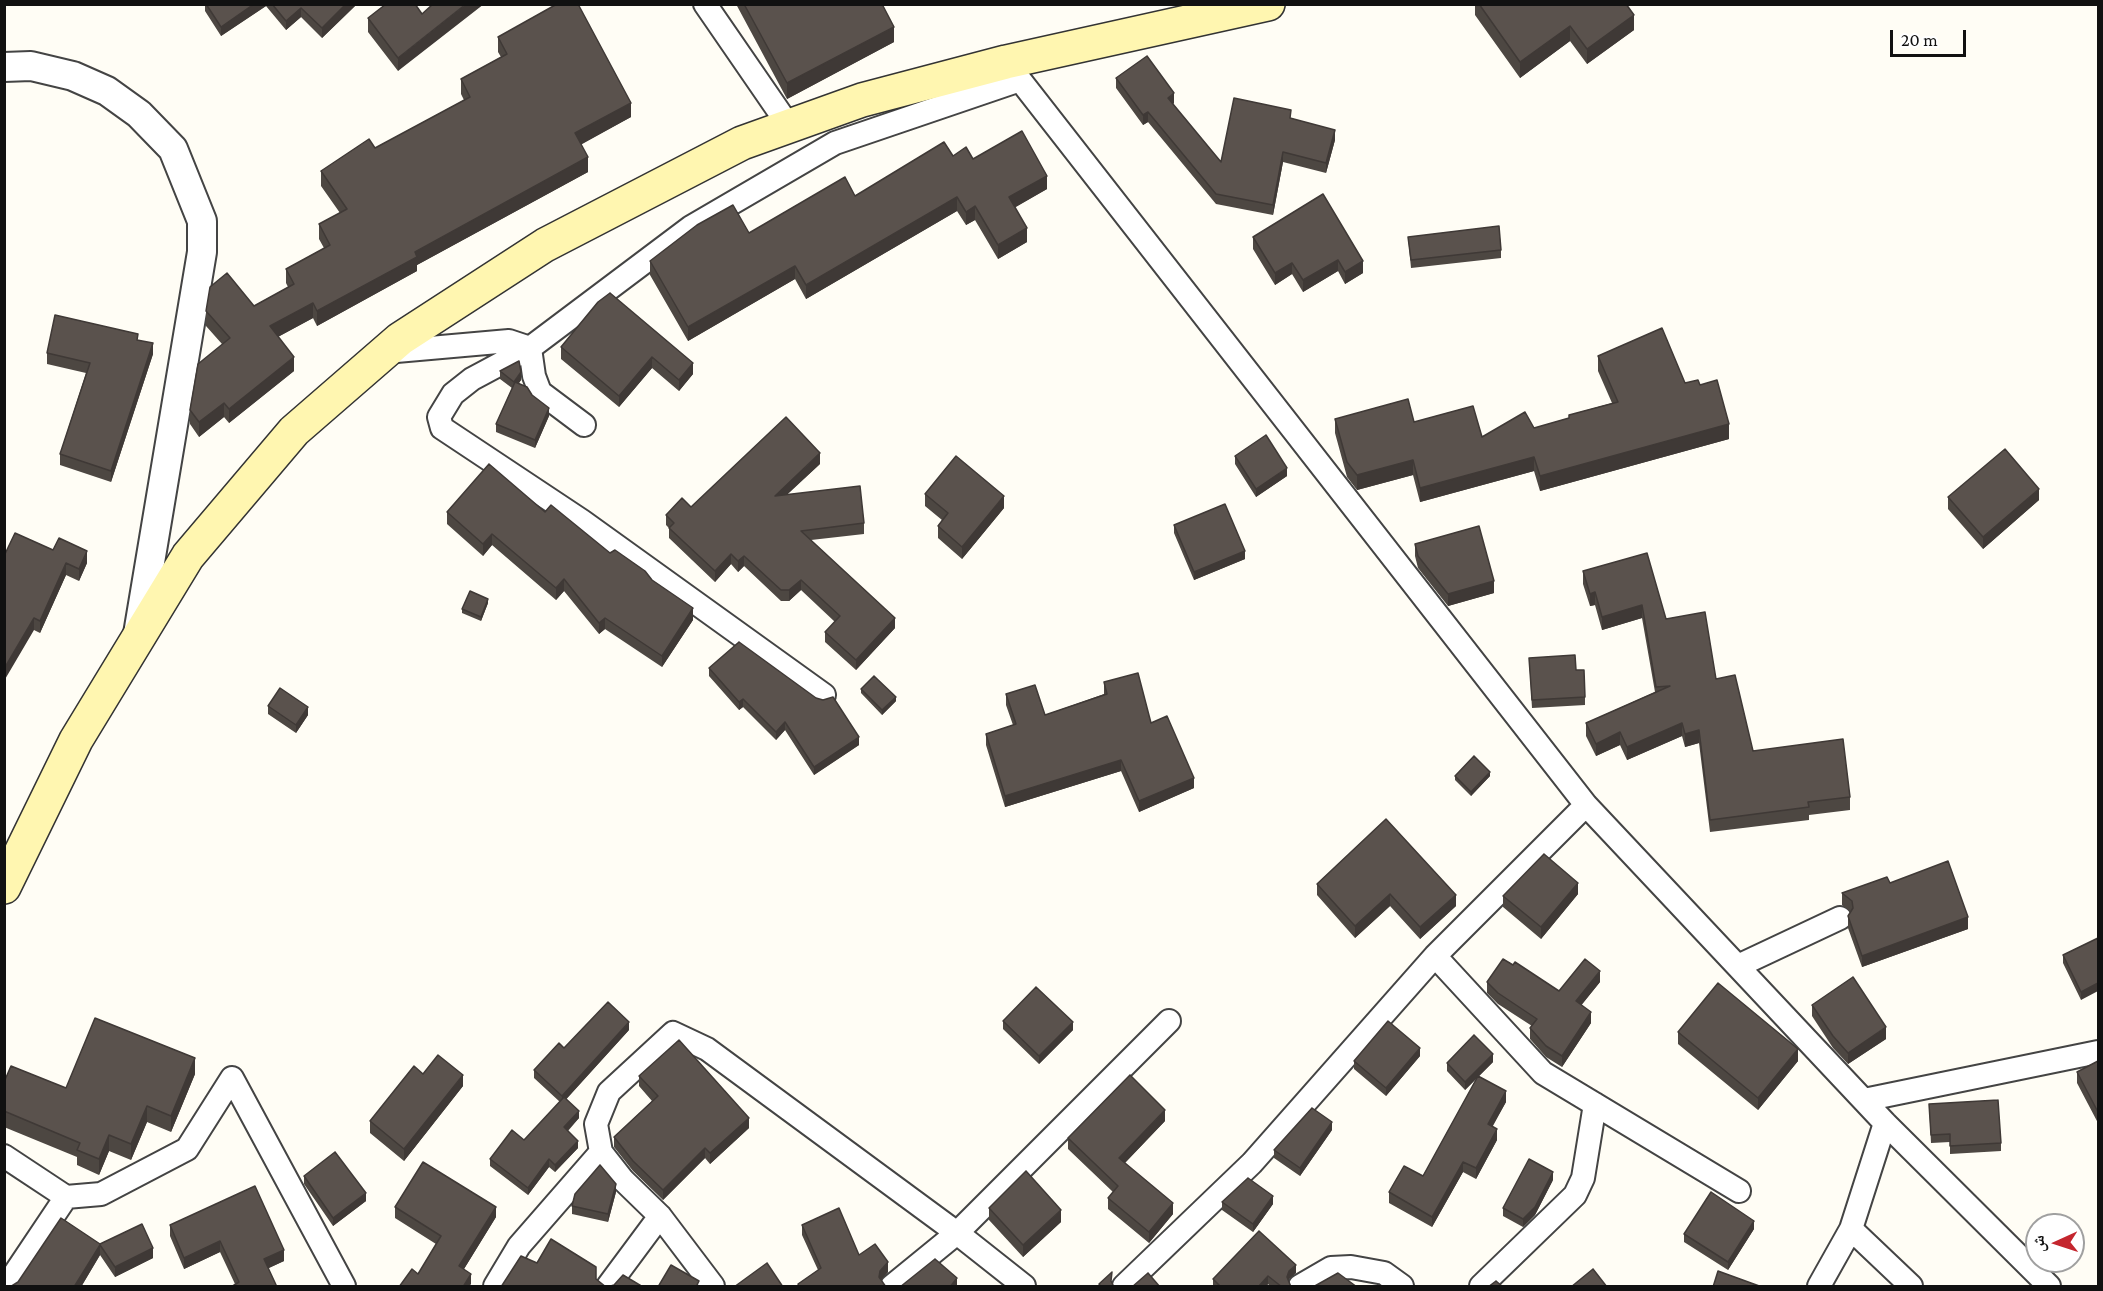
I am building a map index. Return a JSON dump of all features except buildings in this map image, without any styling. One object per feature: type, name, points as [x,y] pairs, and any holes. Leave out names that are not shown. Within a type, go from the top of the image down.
[{"type":"main road","points":[[4,887],[76,740],[188,556],[294,431],[400,339],[544,245],[742,143],[862,100],[1013,71],[1268,4]]},
{"type":"street","points":[[705,4],[789,126]]},
{"type":"street","points":[[4,67],[31,66],[73,76],[107,92],[139,114],[173,149],[202,221],[202,252],[136,642]]},
{"type":"street","points":[[824,695],[582,521],[442,428],[439,417],[453,394],[472,379],[530,348],[691,227],[835,143],[1013,71],[1586,805],[2038,1283]]},
{"type":"street","points":[[385,352],[509,341],[530,348]]},
{"type":"street","points":[[530,348],[534,376],[540,392],[584,425]]},
{"type":"street","points":[[1124,1287],[1252,1163],[1435,956],[1586,805]]},
{"type":"street","points":[[1738,966],[1840,918]]},
{"type":"street","points":[[1435,956],[1543,1073],[1739,1191]]},
{"type":"street","points":[[892,1287],[957,1233],[1169,1021]]},
{"type":"street","points":[[713,1287],[660,1216],[624,1180],[601,1152],[596,1124],[609,1092],[673,1033],[707,1049],[957,1233],[1024,1287]]},
{"type":"street","points":[[1864,1100],[2098,1052]]},
{"type":"street","points":[[4,1156],[66,1197],[101,1194],[187,1149],[232,1078],[344,1287]]},
{"type":"street","points":[[1481,1287],[1575,1195],[1583,1178],[1595,1104]]},
{"type":"street","points":[[1819,1287],[1851,1229],[1885,1123]]},
{"type":"street","points":[[495,1287],[519,1246],[601,1152]]},
{"type":"street","points":[[7,1285],[66,1197]]},
{"type":"street","points":[[608,1287],[660,1216]]},
{"type":"street","points":[[1851,1229],[1911,1287]]},
{"type":"street","points":[[1300,1287],[1331,1268],[1351,1267],[1384,1273],[1402,1287]]}]
